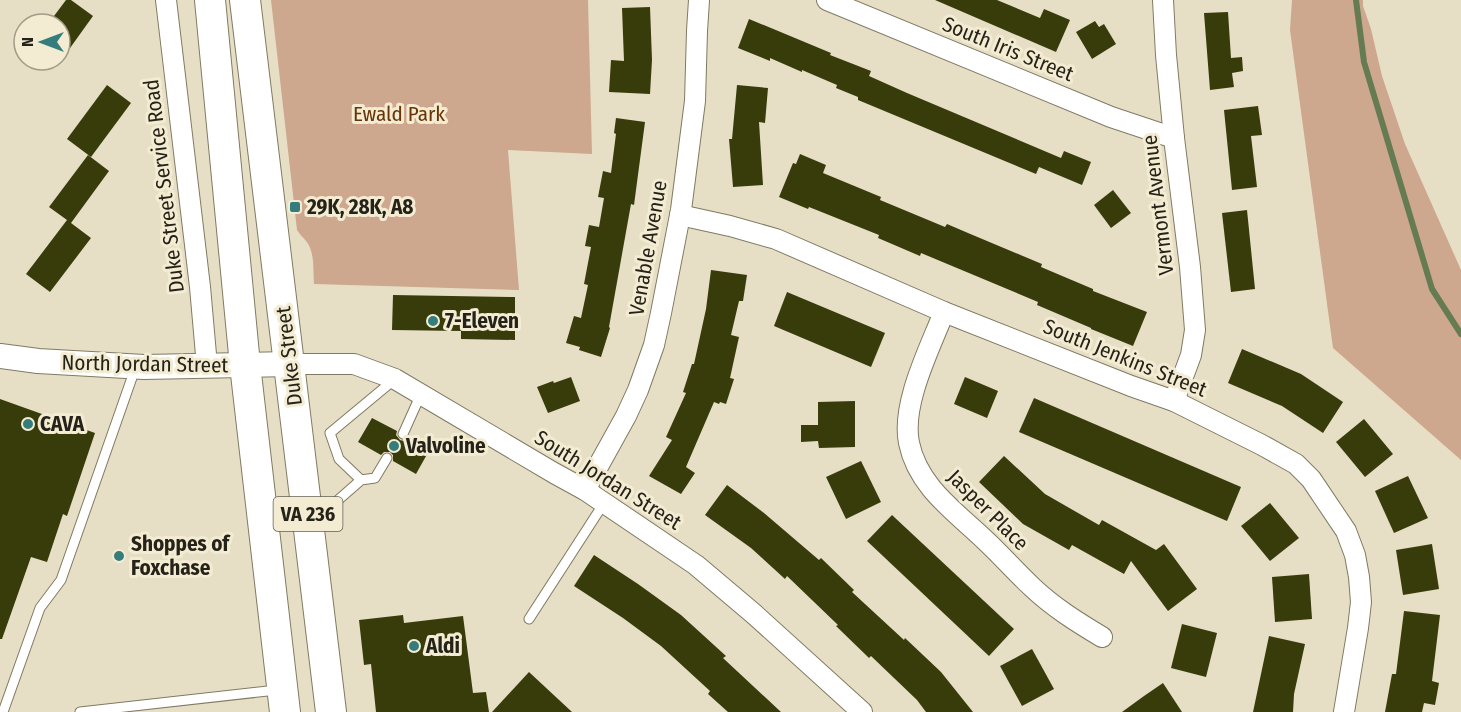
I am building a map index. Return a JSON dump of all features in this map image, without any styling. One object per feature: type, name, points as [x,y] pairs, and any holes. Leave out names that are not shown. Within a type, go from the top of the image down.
[{"type":"main road","name":"Duke Street","points":[[210,0],[245,365],[284,701]]},
{"type":"main road","name":"Duke Street","points":[[245,0],[332,712]]},
{"type":"street","name":"Duke Street Service Road","points":[[166,0],[201,287],[207,366]]},
{"type":"street","name":"Venable Avenue","points":[[585,490],[638,390],[661,313],[680,214],[695,101],[699,0]]},
{"type":"street","name":"South Iris Street","points":[[827,0],[1111,117],[1174,138]]},
{"type":"street","name":"Vermont Avenue","points":[[1163,0],[1174,138],[1190,267],[1195,330],[1191,355],[1174,401]]},
{"type":"street","name":"South Jenkins Street","points":[[680,214],[776,239],[944,312],[1174,401],[1296,464],[1311,479],[1346,531],[1355,555],[1361,602],[1359,628],[1344,712]]},
{"type":"street","name":"Jasper Place","points":[[944,312],[915,384],[908,416],[909,442],[916,465],[941,501],[985,540],[1033,588],[1066,615],[1102,637]]},
{"type":"street","name":"North Jordan Street","points":[[0,356],[38,362],[136,367],[290,364]]},
{"type":"street","name":"South Jordan Street","points":[[290,364],[354,364],[395,379],[585,490],[696,565],[862,712]]},
{"type":"lane","points":[[3,712],[40,608],[61,580],[136,367]]},
{"type":"lane","points":[[361,480],[339,459],[330,433],[395,379]]},
{"type":"lane","points":[[403,434],[421,394]]},
{"type":"lane","points":[[309,526],[361,480],[375,478],[387,458]]},
{"type":"lane","points":[[529,619],[604,503]]},
{"type":"lane","points":[[80,712],[284,701]]},
{"type":"green space","name":"Ewald Park","points":[[271,0],[588,0],[592,154],[508,150],[519,290],[314,284],[311,250],[297,230]]},
{"type":"green space","points":[[1292,0],[1363,0],[1382,76],[1405,144],[1461,270],[1461,460],[1333,348],[1290,30]]},
{"type":"building","points":[[66,0],[71,0],[93,16],[72,45],[72,12],[57,12]]},
{"type":"building","points":[[935,0],[997,0],[1040,18],[1044,9],[1070,20],[1056,52]]},
{"type":"building","points":[[650,7],[652,60],[650,94],[609,92],[611,60],[624,61],[622,8]]},
{"type":"building","points":[[1228,12],[1231,58],[1242,57],[1243,71],[1232,73],[1234,87],[1210,90],[1204,13]]},
{"type":"building","points":[[749,19],[871,71],[869,76],[907,93],[1061,158],[1064,151],[1091,162],[1082,185],[1039,167],[1036,174],[858,100],[858,97],[836,88],[837,85],[802,70],[802,72],[770,58],[770,61],[738,48]]},
{"type":"building","points":[[1095,21],[1099,27],[1104,24],[1116,44],[1092,59],[1076,32]]},
{"type":"building","points":[[107,85],[131,103],[91,157],[67,139]]},
{"type":"building","points":[[737,85],[768,88],[765,123],[759,122],[763,185],[733,187],[729,139],[732,139]]},
{"type":"building","points":[[1258,106],[1262,135],[1251,136],[1257,187],[1232,190],[1224,110]]},
{"type":"building","points":[[616,118],[645,122],[634,205],[631,204],[610,328],[601,357],[566,343],[574,316],[581,318],[588,285],[584,284],[591,247],[585,246],[589,225],[599,227],[604,198],[598,197],[603,171],[611,173]]},
{"type":"building","points":[[800,154],[826,165],[823,173],[881,197],[880,200],[945,227],[947,224],[1042,264],[1041,267],[1093,289],[1093,291],[1147,312],[1133,346],[1037,305],[1038,302],[921,253],[920,256],[878,238],[879,235],[779,197],[793,163],[796,164]]},
{"type":"building","points":[[88,155],[109,171],[71,223],[91,238],[50,292],[26,274],[67,220],[49,207]]},
{"type":"building","points":[[1113,190],[1131,213],[1111,228],[1094,205]]},
{"type":"building","points":[[1247,210],[1255,289],[1231,292],[1222,213]]},
{"type":"building","points":[[711,270],[747,275],[743,301],[739,301],[731,335],[739,337],[730,378],[734,379],[726,404],[714,402],[686,467],[695,473],[681,494],[649,476],[672,440],[666,437],[686,393],[683,392],[692,364],[694,364],[706,309]]},
{"type":"building","points":[[787,292],[885,333],[871,367],[774,326]]},
{"type":"building","points":[[393,295],[515,297],[515,340],[461,339],[461,331],[392,330]]},
{"type":"building","points":[[1242,349],[1301,374],[1343,402],[1323,433],[1282,406],[1228,383]]},
{"type":"building","points":[[571,377],[580,401],[548,413],[537,387]]},
{"type":"building","points":[[965,377],[998,391],[987,418],[954,404]]},
{"type":"building","points":[[1034,398],[1241,487],[1227,521],[1019,432]]},
{"type":"building","points":[[0,399],[95,433],[67,516],[63,514],[47,562],[31,557],[2,639],[0,639]]},
{"type":"building","points":[[855,401],[855,447],[819,448],[818,441],[801,442],[801,425],[818,425],[818,402]]},
{"type":"building","name":"Valvoline","points":[[372,418],[397,431],[396,435],[400,440],[404,441],[409,438],[430,449],[416,474],[393,461],[393,455],[390,452],[384,452],[381,455],[358,442]]},
{"type":"building","points":[[1364,419],[1393,454],[1365,477],[1336,442]]},
{"type":"building","points":[[1004,456],[1045,494],[1099,525],[1102,520],[1156,550],[1164,544],[1197,589],[1168,611],[1131,561],[1124,574],[1072,545],[1069,550],[1023,524],[979,482]]},
{"type":"building","points":[[861,461],[881,502],[846,519],[826,477]]},
{"type":"building","points":[[1408,476],[1428,518],[1394,533],[1375,491]]},
{"type":"building","points":[[727,485],[819,560],[821,558],[854,590],[852,592],[941,672],[973,712],[926,712],[917,700],[871,656],[869,658],[787,576],[785,579],[751,548],[705,515]]},
{"type":"building","points":[[1270,503],[1299,538],[1270,561],[1241,526]]},
{"type":"building","points":[[892,515],[1014,629],[989,656],[867,541]]},
{"type":"building","points":[[1432,544],[1439,589],[1403,595],[1396,550]]},
{"type":"building","points":[[594,555],[681,615],[726,656],[723,658],[781,712],[728,712],[708,694],[710,691],[661,646],[574,586]]},
{"type":"building","points":[[1309,574],[1312,619],[1275,622],[1272,577]]},
{"type":"building","points":[[1404,611],[1440,615],[1432,681],[1439,683],[1435,705],[1424,703],[1422,712],[1385,712],[1392,674],[1396,674]]},
{"type":"building","name":"Aldi","points":[[403,615],[404,623],[463,616],[473,693],[486,692],[489,712],[376,712],[371,664],[364,665],[359,620]]},
{"type":"building","points":[[1182,624],[1217,633],[1206,677],[1171,668]]},
{"type":"building","points":[[1269,636],[1305,644],[1294,694],[1293,712],[1253,712]]},
{"type":"building","points":[[1032,649],[1054,689],[1022,706],[1000,666]]},
{"type":"building","points":[[529,672],[572,712],[492,712]]},
{"type":"building","points":[[1163,683],[1182,712],[1122,712],[1144,696]]},
{"type":"waterway","points":[[1356,0],[1364,62],[1432,289],[1461,334]]},
{"type":"place","name":"29K, 28K, A8","points":[[295,207]]},
{"type":"place","name":"7-Eleven","points":[[433,321]]},
{"type":"place","name":"CAVA","points":[[28,424]]},
{"type":"place","name":"Valvoline","points":[[394,446]]},
{"type":"place","name":"Shoppes of Foxchase","points":[[119,556]]},
{"type":"place","name":"Aldi","points":[[414,646]]}]
